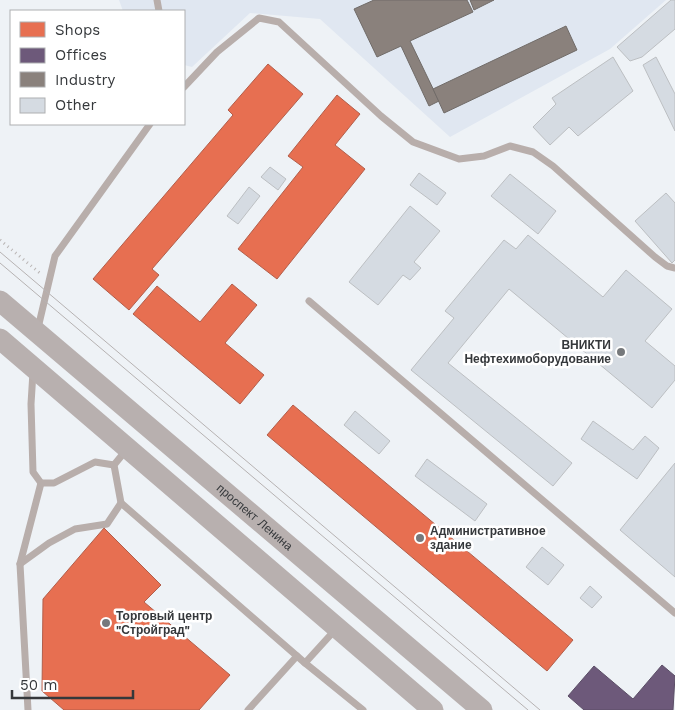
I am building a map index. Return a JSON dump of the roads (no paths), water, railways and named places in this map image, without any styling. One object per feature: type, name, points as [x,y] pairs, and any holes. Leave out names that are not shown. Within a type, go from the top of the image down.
[{"type":"main road","name":"проспект Ленина","points":[[0,301],[482,710]]},
{"type":"main road","points":[[0,339],[29,365],[120,457],[336,628],[433,710]]},
{"type":"lane","points":[[185,86],[217,52],[260,18],[279,22],[381,116],[413,142],[459,159],[484,156],[510,146],[533,152],[553,166],[648,251],[667,266],[675,268]]},
{"type":"lane","points":[[31,329],[55,256],[149,125]]},
{"type":"lane","points":[[310,301],[675,613]]},
{"type":"lane","points":[[28,710],[20,564],[41,484],[33,472],[29,365]]},
{"type":"lane","points":[[20,564],[49,543],[75,528],[107,524],[121,503],[120,457],[95,462],[54,483],[41,484]]},
{"type":"lane","points":[[121,503],[297,656],[363,710]]},
{"type":"lane","points":[[305,662],[336,628]]},
{"type":"lane","points":[[248,710],[297,656]]},
{"type":"tram line","points":[[0,252],[540,710]]},
{"type":"tram line","points":[[0,263],[528,710]]},
{"type":"place","name":"ВНИКТИ Нефтехимоборудование","points":[[621,352]]},
{"type":"place","name":"Административное здание","points":[[420,538]]},
{"type":"place","name":"Торговый центр \"Стройград\"","points":[[106,623]]}]
